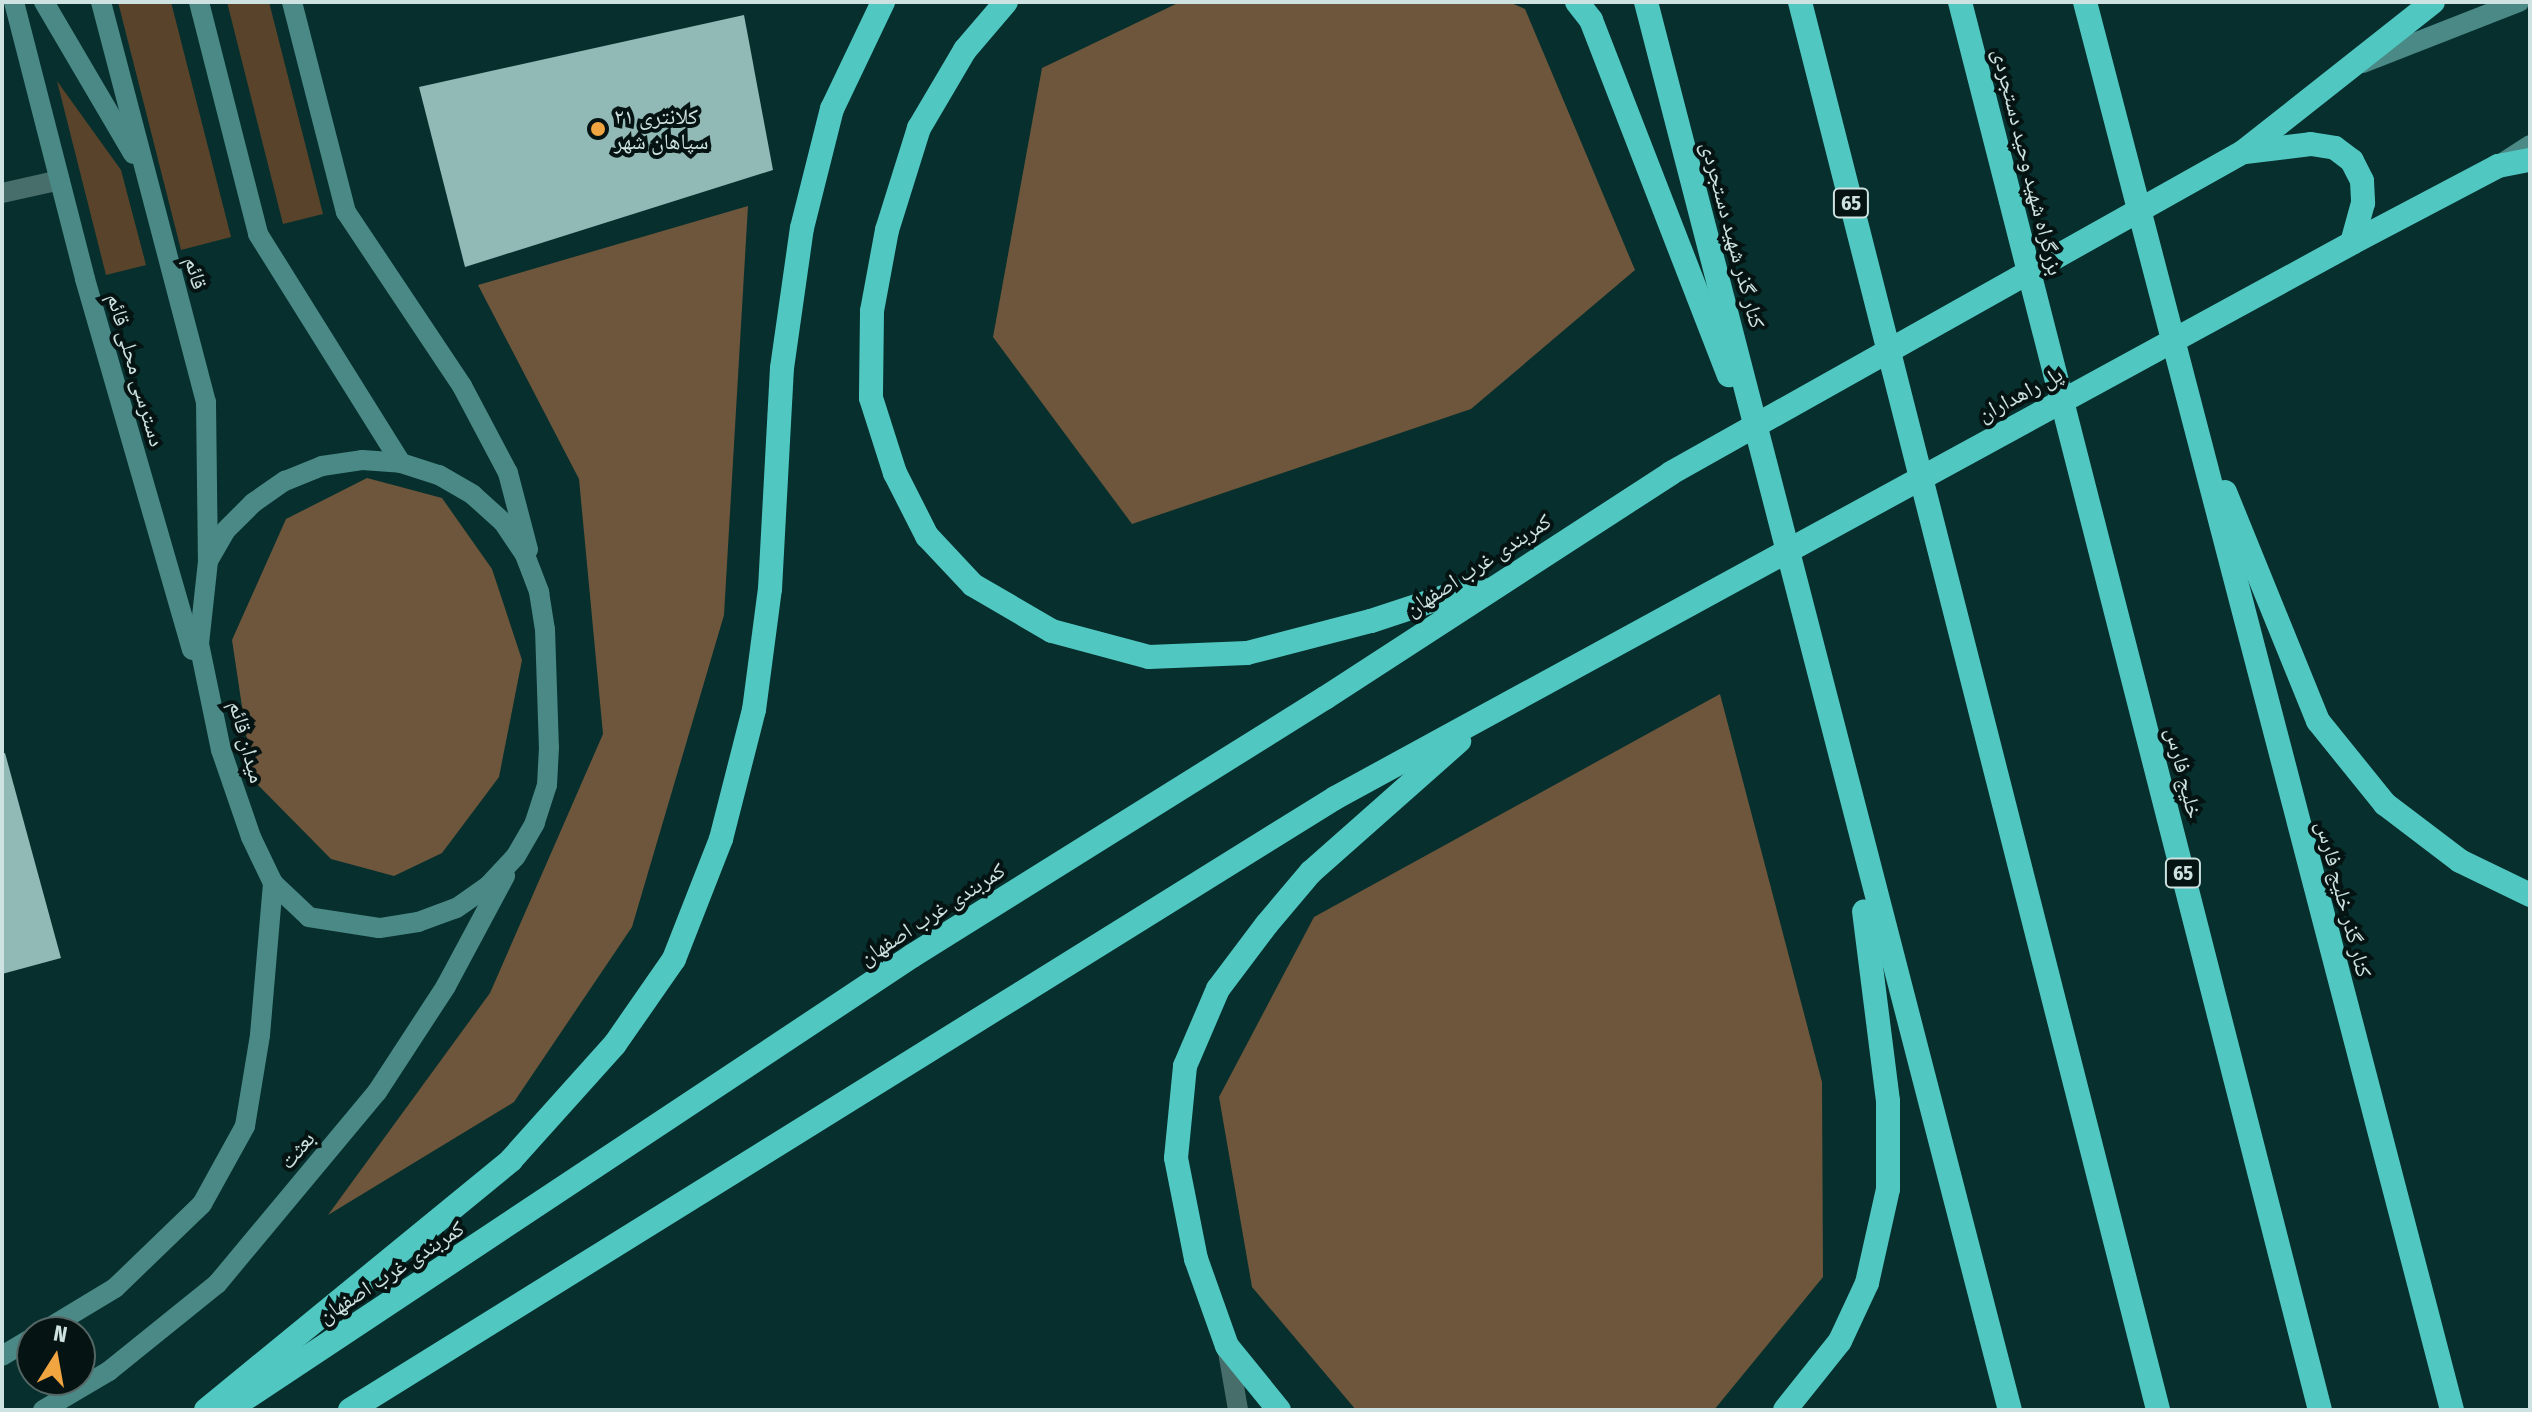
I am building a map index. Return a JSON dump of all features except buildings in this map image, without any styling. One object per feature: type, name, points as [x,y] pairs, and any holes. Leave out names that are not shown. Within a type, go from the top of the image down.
[{"type":"highway","points":[[206,1410],[511,1160],[615,1044],[674,959],[721,839],[754,710],[770,589],[782,368],[802,228],[832,109],[883,2]]},
{"type":"highway","points":[[1006,2],[965,50],[919,128],[887,230],[872,311],[871,398],[895,473],[927,536],[973,585],[1052,631],[1149,657],[1247,653],[1371,621],[1505,577]]},
{"type":"highway","points":[[1577,2],[1591,20],[1771,481],[1852,811],[2010,1410]]},
{"type":"highway","name":"کنار گذر شهید دستجردی","points":[[1646,2],[1771,481]]},
{"type":"highway","name":"65","points":[[1800,2],[2158,1410]]},
{"type":"highway","name":"بزرگراه شهید وحید دستجردی","points":[[1960,2],[2046,336]]},
{"type":"highway","points":[[2085,2],[2188,400],[2318,721],[2385,804],[2460,861],[2530,895]]},
{"type":"highway","points":[[2243,152],[2433,2]]},
{"type":"highway","points":[[2243,152],[2311,144],[2335,148],[2352,161],[2362,181],[2363,203],[2352,243]]},
{"type":"highway","name":"کمربندی غرب اصفهان","points":[[228,1410],[912,956],[1325,698],[1505,577],[1671,473],[2243,152]]},
{"type":"highway","name":"پل راهداران","points":[[1493,711],[2352,243],[2498,166],[2530,160]]},
{"type":"highway","name":"خلیج فارس","points":[[2046,336],[2320,1410]]},
{"type":"highway","name":"کنار گذر خلیج فارس","points":[[2188,400],[2452,1410]]},
{"type":"highway","points":[[1279,1410],[1227,1346],[1196,1259],[1176,1158],[1185,1066],[1218,989],[1311,872],[1493,711]]},
{"type":"highway","points":[[350,1410],[1335,798],[1493,711]]},
{"type":"highway","points":[[1785,1410],[1840,1341],[1867,1283],[1888,1189],[1888,1101],[1852,811]]},
{"type":"main road","name":"دسترسی محلی قائم","points":[[14,2],[60,180],[221,750]]},
{"type":"main road","points":[[44,2],[145,175]]},
{"type":"main road","name":"قائم","points":[[101,2],[206,402],[208,561]]},
{"type":"main road","points":[[199,2],[258,234],[401,463]]},
{"type":"main road","points":[[292,2],[346,212],[462,386],[508,473],[539,592]]},
{"type":"main road","points":[[2348,69],[2519,2]]},
{"type":"main road","points":[[2498,166],[2530,145]]},
{"type":"main road","name":"میدان قائم","points":[[362,460],[401,463],[439,475],[473,495],[503,522],[525,555],[539,592],[546,644],[547,785],[535,823],[515,857],[488,886],[456,908],[418,922],[379,928],[309,917],[273,883],[251,837],[221,750],[199,644],[208,561],[225,531],[253,503],[285,481],[322,466],[362,460]]},
{"type":"main road","name":"بعثت","points":[[43,1410],[109,1371],[217,1284],[377,1092],[446,986],[515,857]]},
{"type":"main road","points":[[69,1316],[115,1288],[202,1204],[245,1126],[273,883]]},
{"type":"street","points":[[2,193],[60,180]]},
{"type":"street","points":[[1227,1346],[1238,1410]]},
{"type":"shaded area","points":[[118,2],[171,2],[231,237],[181,250]]},
{"type":"shaded area","points":[[227,2],[269,2],[323,214],[283,224]]},
{"type":"shaded area","points":[[1180,2],[1509,2],[1525,9],[1635,270],[1471,409],[1132,524],[993,337],[1042,68]]},
{"type":"shaded area","points":[[57,81],[121,170],[146,265],[106,275]]},
{"type":"shaded area","points":[[748,206],[724,615],[632,927],[514,1102],[328,1215],[490,993],[603,734],[579,479],[478,285]]},
{"type":"shaded area","points":[[367,478],[442,498],[492,569],[522,660],[499,777],[442,853],[394,876],[331,859],[253,780],[232,640],[286,519]]},
{"type":"shaded area","points":[[1720,694],[1822,1082],[1823,1277],[1714,1410],[1356,1410],[1252,1287],[1219,1097],[1314,917]]},
{"type":"place","name":"کلانتری ۲۱ سپاهان شهر","points":[[598,129]]}]
